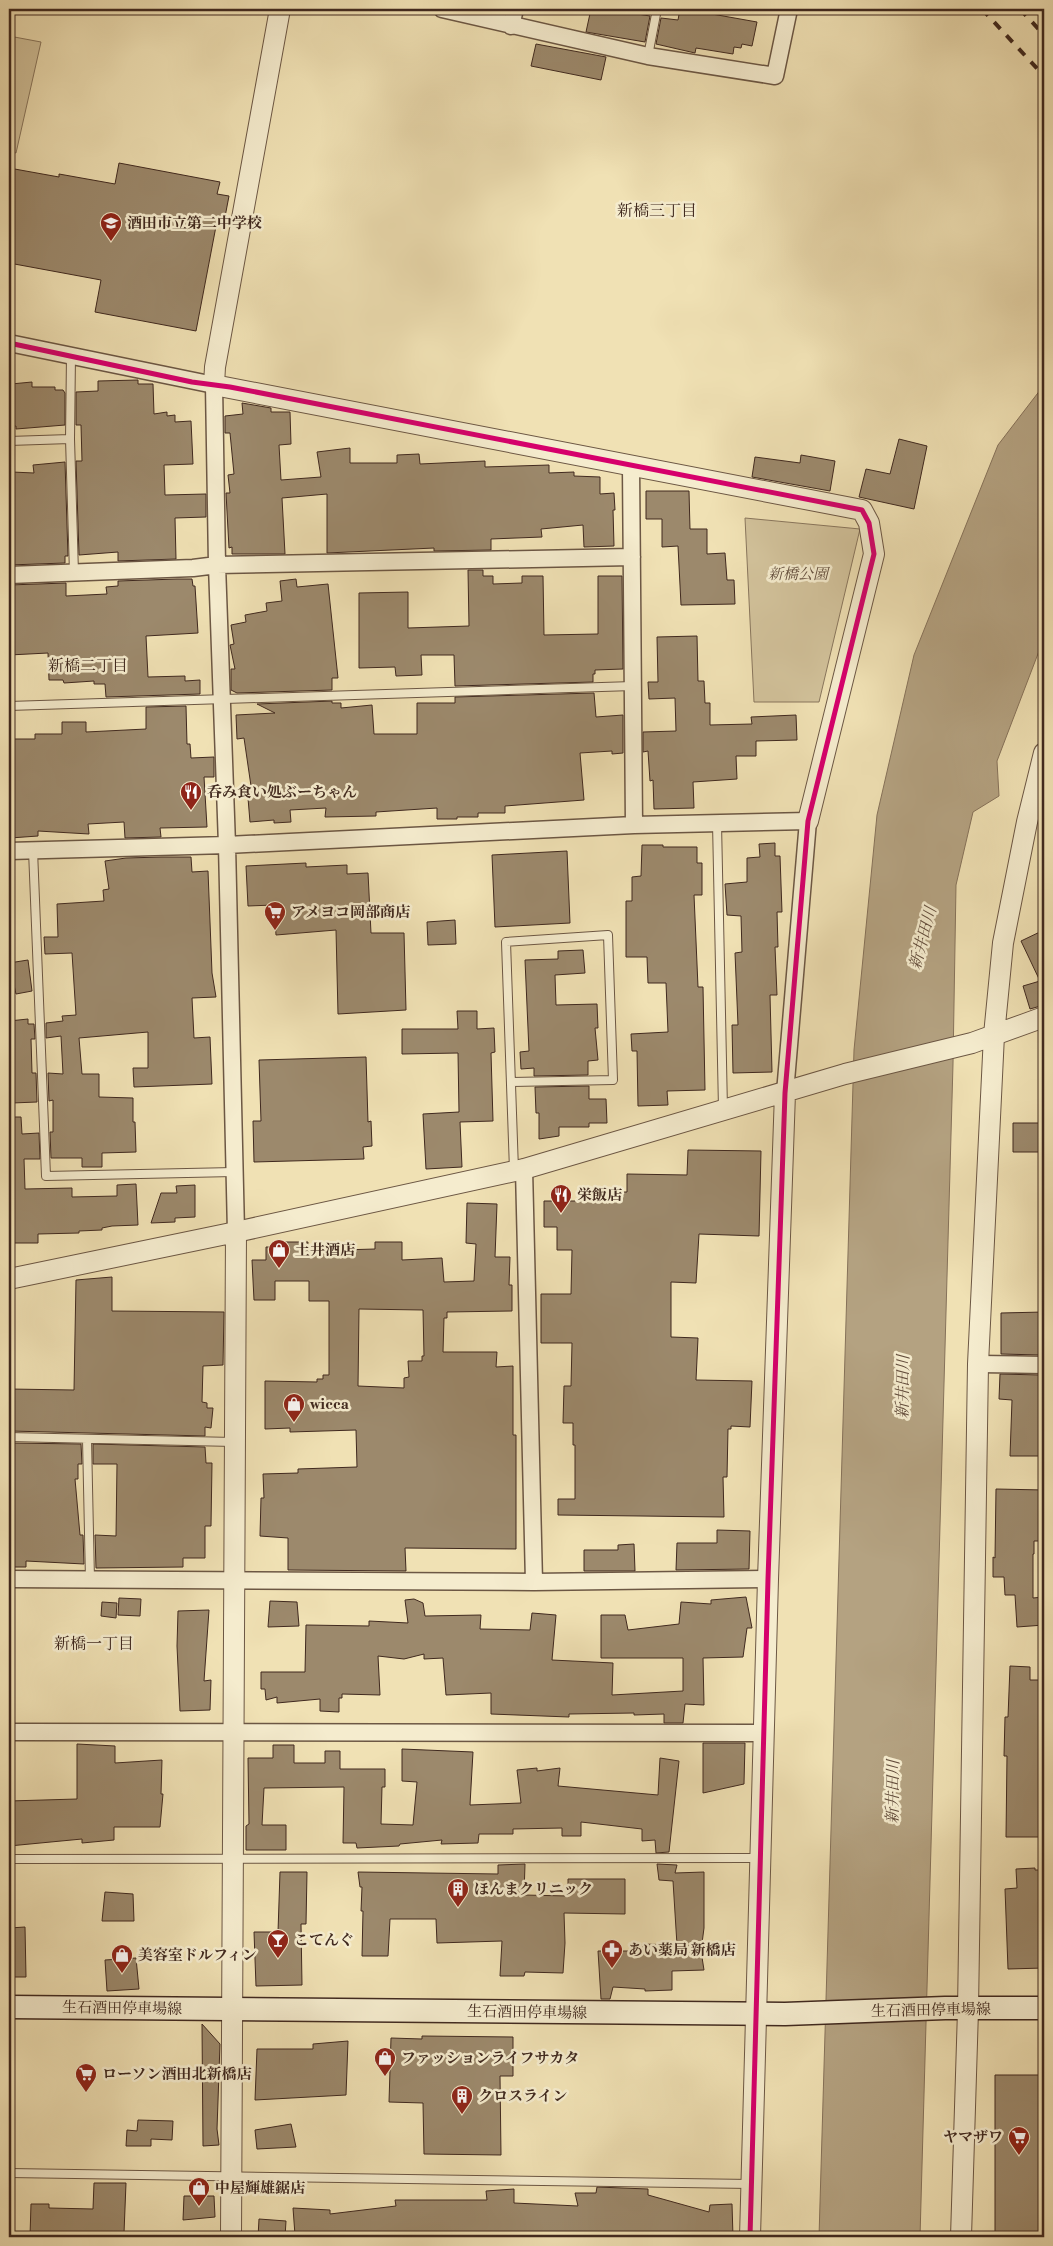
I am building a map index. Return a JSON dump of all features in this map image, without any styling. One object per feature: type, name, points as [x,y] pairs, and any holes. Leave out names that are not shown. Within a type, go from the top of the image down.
[{"type":"main road","name":"生石酒田停車場線","points":[[9,2007],[756,2014],[945,2008],[968,2010],[1044,2008]]},
{"type":"street","points":[[231,2237],[236,1232],[227,844],[216,565],[214,385],[215,367],[280,9]]},
{"type":"street","points":[[442,9],[648,56],[775,76],[789,9]]},
{"type":"street","points":[[511,26],[515,9]]},
{"type":"street","points":[[9,343],[192,382],[862,510],[869,523],[874,554],[808,821],[785,1094],[768,1579],[750,2237]]},
{"type":"street","points":[[631,466],[634,826]]},
{"type":"street","points":[[9,575],[193,568],[216,565],[632,557]]},
{"type":"street","points":[[961,2237],[968,2010],[978,1364],[994,1035],[1003,943],[1027,822],[1044,753]]},
{"type":"street","points":[[9,850],[227,844],[634,826],[808,821]]},
{"type":"street","points":[[9,1279],[519,1170],[785,1094],[845,1074],[972,1043],[1044,1017]]},
{"type":"street","points":[[519,1170],[534,1582]]},
{"type":"street","points":[[978,1364],[1044,1365]]},
{"type":"street","points":[[9,1579],[534,1582],[768,1579]]},
{"type":"street","points":[[9,1732],[764,1733]]},
{"type":"lane","points":[[648,56],[658,9]]},
{"type":"lane","points":[[71,355],[70,439],[74,573]]},
{"type":"lane","points":[[9,441],[70,439]]},
{"type":"lane","points":[[9,706],[633,686]]},
{"type":"lane","points":[[716,823],[723,1111]]},
{"type":"lane","points":[[33,850],[46,1176],[234,1172]]},
{"type":"lane","points":[[512,1082],[613,1080],[608,935],[506,942],[512,1082],[519,1170]]},
{"type":"lane","points":[[9,1437],[235,1442]]},
{"type":"lane","points":[[87,1439],[90,1580]]},
{"type":"lane","points":[[9,1859],[760,1858]]},
{"type":"lane","points":[[9,2173],[751,2184]]},
{"type":"green space","points":[[9,36],[41,42],[16,153],[9,151]]},
{"type":"green space","name":"新橋公園","points":[[745,518],[860,529],[819,702],[754,702]]},
{"type":"water","name":"新井田川","points":[[1044,385],[1044,638],[997,761],[999,796],[973,812],[956,885],[953,1064],[920,2237],[819,2237],[854,1050],[877,815],[914,655],[998,445]]},
{"type":"building","points":[[591,9],[607,9],[650,16],[645,42],[586,32]]},
{"type":"building","points":[[680,9],[712,9],[712,14],[757,22],[752,46],[742,44],[741,48],[734,47],[733,54],[696,48],[695,53],[656,44],[661,18],[678,20]]},
{"type":"building","points":[[536,44],[606,57],[601,80],[531,66]]},
{"type":"building","name":"酒田市立第二中学校","points":[[119,163],[220,182],[217,194],[229,196],[224,222],[217,221],[196,331],[95,312],[101,280],[9,263],[9,168],[59,177],[59,174],[115,184]]},
{"type":"building","points":[[138,380],[138,384],[153,384],[154,414],[167,412],[167,416],[175,415],[175,422],[191,421],[193,464],[164,465],[165,495],[206,494],[206,517],[175,518],[176,559],[118,561],[118,552],[79,555],[76,461],[82,461],[81,425],[76,425],[76,392],[98,391],[98,381]]},
{"type":"building","points":[[32,382],[32,387],[55,387],[55,390],[63,390],[65,393],[65,425],[16,429],[16,426],[9,427],[9,392],[12,392],[11,384]]},
{"type":"building","points":[[242,403],[271,408],[271,412],[290,412],[291,444],[279,445],[281,480],[321,477],[317,452],[350,448],[350,463],[397,463],[397,455],[419,454],[420,464],[485,461],[485,467],[549,465],[549,473],[574,472],[574,476],[600,477],[600,494],[614,493],[614,546],[584,547],[583,525],[541,529],[542,537],[491,539],[491,550],[434,551],[434,548],[327,553],[327,494],[282,498],[285,554],[232,554],[232,547],[229,548],[226,493],[230,493],[228,475],[234,474],[230,433],[225,433],[225,416],[243,414]]},
{"type":"building","points":[[899,439],[927,446],[914,509],[859,497],[866,469],[890,474]]},
{"type":"building","points":[[801,455],[835,461],[830,491],[752,477],[755,457],[800,463]]},
{"type":"building","points":[[65,462],[68,556],[65,556],[65,563],[9,565],[9,483],[12,483],[12,472],[34,473],[33,465]]},
{"type":"building","points":[[646,491],[689,491],[690,529],[707,529],[707,554],[725,553],[727,580],[734,580],[735,604],[681,605],[678,546],[662,547],[662,519],[646,519]]},
{"type":"building","points":[[468,570],[483,570],[483,576],[493,576],[493,584],[522,583],[522,576],[543,576],[544,635],[598,634],[598,576],[622,576],[623,669],[595,670],[593,682],[455,686],[454,655],[421,655],[422,675],[396,676],[395,667],[359,668],[359,593],[408,592],[408,628],[469,626]]},
{"type":"building","points":[[192,579],[193,586],[195,586],[198,633],[146,636],[148,677],[185,676],[185,681],[200,680],[200,694],[106,697],[105,684],[94,684],[94,681],[64,683],[63,680],[49,680],[48,653],[9,655],[9,585],[66,583],[66,596],[107,594],[106,587],[118,586],[118,581]]},
{"type":"building","points":[[296,579],[297,587],[328,584],[338,678],[332,678],[332,690],[237,693],[231,690],[231,669],[235,669],[230,645],[234,644],[231,625],[246,622],[245,615],[267,611],[266,603],[282,601],[280,581]]},
{"type":"building","points":[[697,636],[698,681],[704,681],[705,703],[710,703],[710,725],[752,724],[751,717],[796,715],[797,740],[756,741],[756,756],[736,756],[737,779],[693,782],[694,808],[654,809],[653,780],[650,781],[648,751],[643,752],[643,732],[676,731],[675,698],[649,699],[648,682],[658,682],[657,637]]},
{"type":"building","points":[[594,693],[596,717],[623,715],[623,753],[612,754],[612,751],[580,753],[584,800],[505,806],[505,813],[478,813],[478,817],[457,817],[457,819],[437,819],[437,808],[376,812],[376,816],[325,817],[326,808],[290,810],[291,822],[274,823],[274,820],[250,822],[247,786],[251,786],[244,738],[237,739],[236,715],[275,713],[257,704],[332,701],[332,703],[341,703],[341,708],[372,705],[374,734],[417,734],[417,703],[455,703],[455,697]]},
{"type":"building","points":[[186,706],[187,744],[190,744],[191,758],[214,757],[214,777],[204,777],[207,827],[160,828],[161,837],[125,838],[124,822],[88,824],[89,834],[38,831],[38,836],[10,838],[9,739],[35,739],[35,734],[62,734],[62,722],[86,722],[86,732],[146,729],[146,707]]},
{"type":"building","points":[[775,843],[775,856],[780,856],[782,912],[777,912],[778,947],[775,947],[777,995],[770,995],[772,1072],[733,1073],[732,1025],[738,1025],[735,953],[742,952],[741,916],[727,915],[725,884],[747,882],[747,858],[760,857],[759,844]]},
{"type":"building","points":[[642,845],[697,847],[697,863],[702,863],[702,895],[694,895],[698,987],[703,987],[705,1090],[667,1091],[668,1105],[638,1106],[637,1051],[632,1051],[631,1034],[668,1032],[666,983],[648,983],[647,957],[626,957],[626,901],[632,901],[632,877],[641,876]]},
{"type":"building","points":[[567,851],[570,923],[495,927],[492,855]]},
{"type":"building","points":[[191,857],[192,872],[208,871],[212,973],[216,997],[192,998],[194,1038],[210,1037],[212,1084],[134,1087],[133,1068],[148,1068],[148,1032],[79,1038],[82,1074],[99,1074],[99,1097],[133,1098],[136,1152],[102,1153],[102,1167],[82,1167],[82,1158],[51,1158],[50,1132],[53,1132],[53,1100],[49,1101],[48,1073],[63,1074],[61,1036],[46,1038],[46,1023],[63,1021],[62,1016],[76,1015],[72,953],[45,954],[44,937],[58,937],[57,904],[104,901],[103,890],[109,889],[105,861],[126,858]]},
{"type":"building","points":[[306,863],[306,867],[347,865],[347,874],[368,873],[371,933],[404,933],[406,1010],[338,1014],[336,930],[276,935],[274,905],[248,906],[246,866]]},
{"type":"building","points":[[455,920],[456,944],[428,945],[427,922]]},
{"type":"building","points":[[1044,930],[1044,1005],[1030,1009],[1023,986],[1040,981],[1021,941]]},
{"type":"building","points":[[583,950],[585,973],[555,975],[556,1005],[597,1004],[598,1028],[595,1028],[598,1060],[588,1061],[588,1075],[534,1076],[534,1068],[521,1069],[520,1052],[529,1051],[525,960],[558,959],[558,951]]},
{"type":"building","points":[[28,960],[32,991],[16,994],[14,985],[9,986],[9,963]]},
{"type":"building","points":[[457,1011],[477,1011],[477,1029],[494,1028],[495,1052],[491,1053],[493,1121],[460,1122],[462,1167],[426,1169],[423,1114],[459,1112],[458,1053],[402,1054],[402,1029],[458,1029]]},
{"type":"building","points":[[28,1019],[28,1024],[34,1024],[35,1039],[31,1039],[32,1073],[36,1073],[37,1102],[12,1103],[9,1021]]},
{"type":"building","points":[[366,1057],[368,1122],[371,1121],[372,1146],[363,1147],[364,1159],[254,1162],[253,1121],[261,1121],[259,1060]]},
{"type":"building","points":[[589,1086],[589,1099],[606,1099],[607,1123],[589,1123],[589,1127],[559,1127],[559,1136],[539,1139],[539,1113],[536,1113],[535,1087]]},
{"type":"building","points":[[9,1117],[21,1117],[22,1134],[39,1133],[40,1159],[24,1159],[25,1189],[72,1188],[72,1197],[117,1196],[117,1185],[136,1184],[138,1225],[112,1226],[102,1228],[102,1230],[79,1231],[79,1233],[38,1234],[38,1243],[9,1243]]},
{"type":"building","points":[[1013,1123],[1039,1123],[1039,1152],[1013,1152]]},
{"type":"building","points":[[688,1150],[761,1151],[759,1236],[699,1234],[696,1283],[671,1282],[671,1337],[698,1338],[696,1380],[752,1381],[750,1427],[731,1426],[731,1429],[728,1429],[727,1477],[723,1477],[724,1517],[558,1515],[558,1499],[575,1499],[573,1423],[563,1423],[564,1386],[571,1386],[572,1343],[541,1343],[541,1294],[571,1294],[572,1250],[557,1250],[557,1227],[544,1227],[544,1201],[582,1201],[581,1193],[627,1192],[627,1174],[687,1175]]},
{"type":"building","points":[[195,1185],[195,1217],[175,1218],[175,1222],[151,1223],[161,1193],[177,1193],[176,1186]]},
{"type":"building","points":[[467,1203],[497,1204],[495,1257],[510,1257],[509,1285],[512,1285],[512,1311],[447,1312],[447,1318],[444,1318],[443,1352],[497,1352],[496,1367],[513,1366],[513,1435],[516,1435],[516,1549],[405,1548],[406,1571],[288,1570],[288,1538],[260,1536],[261,1498],[264,1498],[263,1474],[298,1473],[298,1469],[357,1467],[356,1430],[290,1432],[290,1428],[265,1429],[265,1381],[317,1382],[317,1379],[323,1379],[323,1375],[329,1375],[329,1301],[309,1301],[309,1281],[275,1281],[275,1300],[254,1300],[252,1260],[266,1260],[266,1247],[275,1247],[275,1242],[308,1242],[307,1251],[375,1249],[375,1242],[402,1242],[402,1260],[442,1258],[444,1282],[474,1281],[476,1244],[466,1243]],"holes":[[[359,1309],[423,1310],[424,1356],[422,1356],[422,1361],[408,1361],[409,1377],[404,1378],[404,1388],[358,1386]]]},
{"type":"building","points":[[112,1277],[112,1311],[224,1312],[223,1365],[203,1366],[202,1402],[207,1403],[207,1408],[213,1408],[211,1428],[205,1427],[205,1436],[10,1431],[9,1389],[74,1390],[76,1280]]},
{"type":"building","points":[[1044,1312],[1044,1346],[1040,1346],[1040,1355],[1001,1354],[1001,1313]]},
{"type":"building","points":[[1000,1374],[1040,1375],[1040,1389],[1044,1389],[1044,1456],[1010,1456],[1012,1400],[999,1399]]},
{"type":"building","points":[[11,1443],[81,1444],[82,1464],[78,1464],[78,1479],[75,1479],[80,1535],[83,1535],[84,1564],[26,1561],[26,1567],[9,1567],[9,1455],[11,1455]]},
{"type":"building","points":[[93,1444],[205,1447],[206,1463],[212,1463],[211,1526],[205,1526],[205,1558],[183,1558],[183,1567],[96,1568],[95,1535],[116,1536],[117,1464],[93,1464]]},
{"type":"building","points":[[996,1489],[1044,1490],[1044,1541],[1034,1541],[1033,1598],[1044,1597],[1044,1625],[1017,1627],[1015,1595],[1005,1595],[1004,1577],[993,1577]]},
{"type":"building","points":[[717,1530],[750,1531],[749,1569],[676,1570],[677,1543],[717,1543]]},
{"type":"building","points":[[634,1544],[635,1571],[584,1571],[584,1550],[618,1550],[618,1545]]},
{"type":"building","points":[[746,1597],[752,1628],[747,1628],[743,1657],[703,1658],[704,1705],[685,1704],[683,1723],[664,1723],[664,1714],[569,1714],[569,1717],[491,1714],[491,1693],[446,1695],[443,1658],[424,1659],[424,1654],[404,1659],[378,1656],[380,1695],[342,1694],[342,1698],[339,1698],[339,1712],[320,1711],[320,1699],[277,1703],[277,1697],[266,1700],[265,1689],[261,1689],[261,1672],[305,1672],[306,1625],[369,1626],[369,1621],[408,1623],[405,1600],[414,1599],[423,1603],[425,1616],[481,1615],[480,1629],[530,1630],[532,1613],[556,1615],[552,1660],[613,1663],[612,1695],[683,1691],[683,1658],[601,1658],[601,1615],[625,1615],[628,1630],[679,1624],[681,1602],[711,1604],[711,1600]]},
{"type":"building","points":[[119,1598],[141,1599],[140,1616],[118,1615]]},
{"type":"building","points":[[270,1601],[297,1602],[299,1626],[268,1627]]},
{"type":"building","points":[[102,1602],[117,1603],[116,1618],[101,1616]]},
{"type":"building","points":[[209,1610],[204,1681],[211,1680],[210,1710],[180,1711],[177,1646],[178,1611]]},
{"type":"building","points":[[1010,1666],[1030,1667],[1030,1680],[1044,1680],[1044,1837],[1006,1837],[1007,1756],[1004,1756],[1005,1717],[1008,1717]]},
{"type":"building","points":[[703,1743],[745,1743],[744,1784],[703,1793]]},
{"type":"building","points":[[77,1744],[115,1746],[115,1763],[162,1760],[161,1794],[163,1794],[160,1827],[114,1827],[114,1840],[82,1843],[82,1839],[9,1846],[9,1801],[77,1799]]},
{"type":"building","points":[[273,1745],[294,1745],[294,1763],[325,1763],[325,1751],[340,1751],[340,1769],[385,1769],[385,1787],[382,1787],[381,1824],[413,1825],[417,1782],[402,1781],[402,1749],[473,1752],[470,1805],[521,1803],[517,1770],[537,1768],[537,1771],[560,1768],[558,1786],[658,1795],[660,1758],[679,1761],[669,1852],[656,1853],[655,1840],[642,1841],[642,1829],[581,1822],[581,1836],[562,1836],[562,1828],[513,1829],[513,1834],[479,1834],[478,1843],[441,1844],[442,1840],[400,1844],[399,1846],[357,1848],[356,1843],[343,1843],[344,1787],[264,1788],[262,1825],[286,1825],[286,1850],[246,1850],[246,1826],[249,1824],[248,1758],[273,1758]]},
{"type":"building","points":[[525,1864],[524,1895],[568,1896],[568,1879],[625,1879],[625,1914],[564,1913],[563,1973],[525,1972],[524,1976],[500,1976],[502,1941],[437,1943],[436,1919],[390,1919],[388,1956],[362,1956],[362,1887],[360,1887],[358,1872],[498,1874],[498,1865]]},
{"type":"building","points":[[657,1864],[677,1865],[675,1873],[704,1872],[704,1928],[701,1951],[704,1970],[672,1971],[672,1990],[645,1991],[645,1989],[613,1987],[610,1999],[601,1999],[598,1951],[644,1951],[642,1944],[677,1945],[673,1881],[659,1880]]},
{"type":"building","points":[[1035,1868],[1035,1870],[1044,1870],[1044,1968],[1008,1969],[1005,1889],[1017,1888],[1016,1869]]},
{"type":"building","name":"こてんぐ","points":[[280,1872],[307,1872],[306,1924],[301,1924],[302,1985],[256,1986],[254,1932],[278,1932]]},
{"type":"building","points":[[105,1892],[133,1894],[134,1921],[102,1921]]},
{"type":"building","points":[[25,1927],[26,1977],[9,1977],[9,1928]]},
{"type":"building","name":"美容室ドルフィン","points":[[136,1958],[139,1989],[107,1991],[105,1960]]},
{"type":"building","points":[[202,2024],[220,2044],[217,2129],[219,2145],[203,2146]]},
{"type":"building","name":"クロスライン","points":[[422,2036],[513,2037],[513,2076],[500,2076],[501,2155],[424,2154],[423,2103],[389,2102],[391,2038],[422,2039]]},
{"type":"building","points":[[348,2041],[346,2095],[255,2100],[257,2049],[313,2049],[313,2044]]},
{"type":"building","name":"ヤマザワ","points":[[995,2075],[1044,2075],[1044,2237],[995,2237]]},
{"type":"building","points":[[138,2120],[173,2121],[172,2140],[151,2139],[151,2146],[126,2146],[127,2130],[137,2131]]},
{"type":"building","points":[[291,2124],[296,2147],[257,2149],[255,2130]]},
{"type":"building","points":[[94,2183],[126,2183],[124,2233],[85,2237],[30,2236],[31,2204],[49,2204],[49,2208],[93,2209]]},
{"type":"building","points":[[597,2187],[648,2189],[648,2195],[709,2212],[710,2205],[732,2204],[733,2237],[708,2237],[708,2233],[687,2237],[338,2237],[295,2235],[293,2208],[330,2210],[330,2214],[396,2206],[395,2200],[487,2200],[486,2191],[514,2189],[514,2203],[578,2206],[575,2193],[596,2193]]},
{"type":"building","name":"中屋輝雄鋸店","points":[[184,2196],[214,2196],[215,2217],[183,2220]]},
{"type":"building","points":[[259,2219],[286,2221],[285,2237],[258,2237]]},
{"type":"railway","points":[[982,9],[1044,76]]},
{"type":"railway","points":[[1020,9],[1044,35]]},
{"type":"cycle path","points":[[9,343],[192,382],[230,387],[862,510],[869,523],[874,554],[808,821],[785,1093],[768,1579],[750,2237]]},
{"type":"place","name":"酒田市立第二中学校","points":[[111,242]]},
{"type":"place","name":"呑み食い処ぶーちゃん","points":[[191,811]]},
{"type":"place","name":"アメヨコ岡部商店","points":[[275,931]]},
{"type":"place","name":"栄飯店","points":[[561,1214]]},
{"type":"place","name":"土井酒店","points":[[279,1269]]},
{"type":"place","name":"wicca","points":[[294,1423]]},
{"type":"place","name":"ほんまクリニック","points":[[458,1908]]},
{"type":"place","name":"こてんぐ","points":[[278,1959]]},
{"type":"place","name":"あい薬局 新橋店","points":[[612,1969]]},
{"type":"place","name":"美容室ドルフィン","points":[[122,1974]]},
{"type":"place","name":"ファッションライフサカタ","points":[[385,2077]]},
{"type":"place","name":"ローソン酒田北新橋店","points":[[86,2093]]},
{"type":"place","name":"クロスライン","points":[[462,2115]]},
{"type":"place","name":"ヤマザワ","points":[[1019,2156]]},
{"type":"place","name":"中屋輝雄鋸店","points":[[199,2207]]},
{"type":"district","name":"新橋三丁目","points":[[657,210]]},
{"type":"district","name":"新橋二丁目","points":[[88,665]]},
{"type":"district","name":"新橋一丁目","points":[[94,1643]]}]
